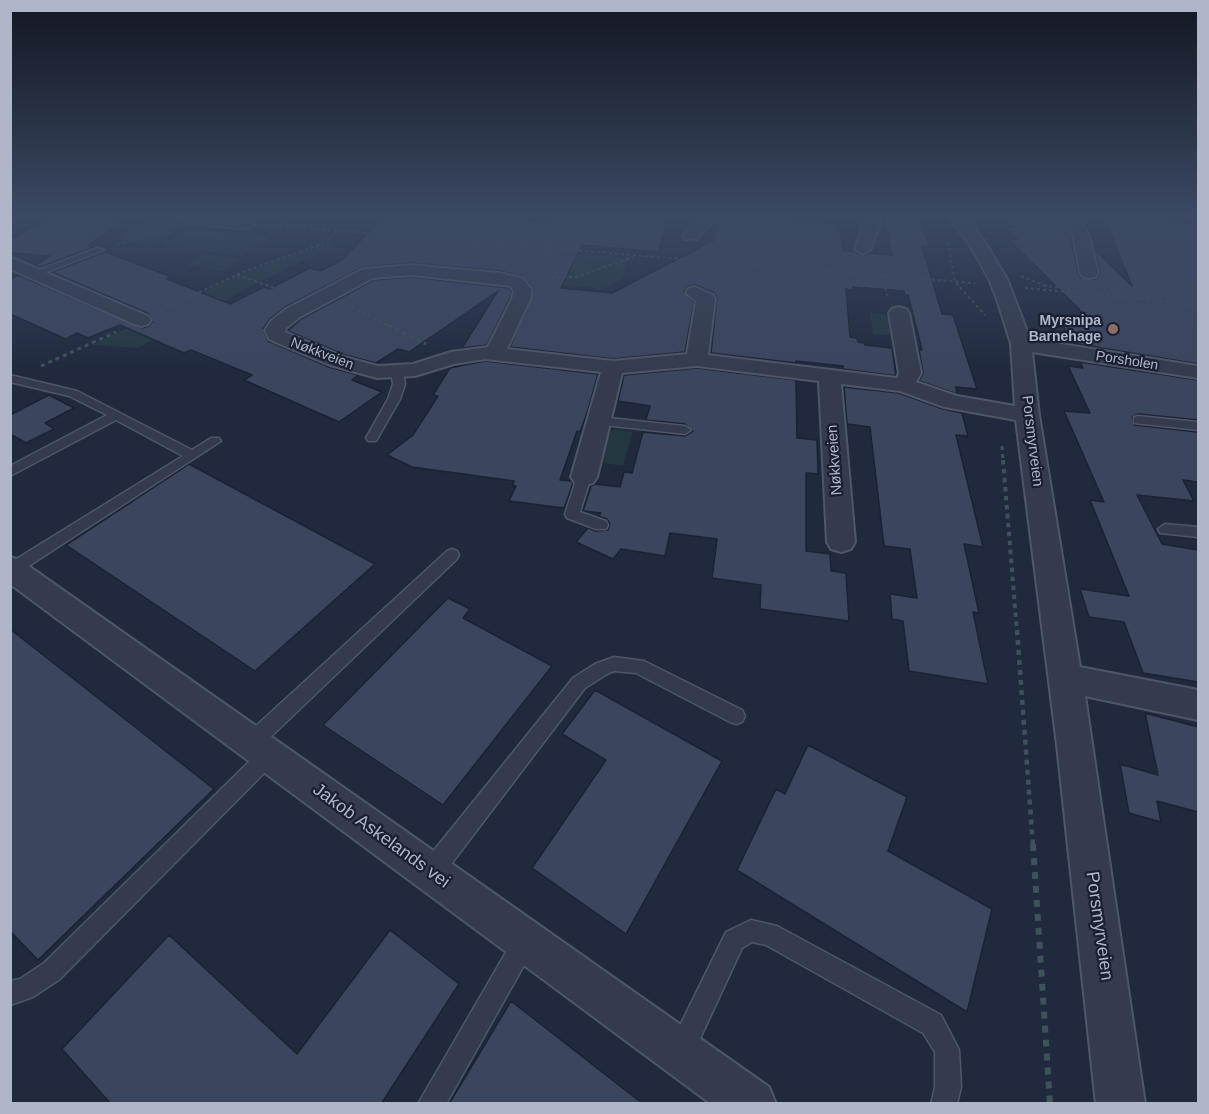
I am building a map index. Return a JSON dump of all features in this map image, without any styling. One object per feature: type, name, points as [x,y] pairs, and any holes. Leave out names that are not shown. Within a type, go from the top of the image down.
[{"type":"street","points":[[29,270],[141,320]]},
{"type":"street","name":"Nøkkveien","points":[[495,353],[521,299],[523,290],[521,285],[509,280],[412,270],[379,271],[360,276],[284,319],[278,325],[276,335],[353,366],[377,372],[415,370],[451,358],[495,353],[613,367],[698,360],[830,378],[904,385],[952,402],[1013,413]]},
{"type":"street","name":"Porsmyrveien","points":[[993,270],[1008,302],[1021,344],[1013,413],[1065,678],[1122,1104]]},
{"type":"street","points":[[695,293],[706,299],[698,360]]},
{"type":"street","points":[[899,314],[910,373],[904,385]]},
{"type":"street","name":"Porsholen","points":[[1021,344],[1198,372]]},
{"type":"street","points":[[584,477],[613,367]]},
{"type":"street","name":"Nøkkveien","points":[[830,378],[841,542]]},
{"type":"street","name":"Jakob Askelands vei","points":[[12,568],[752,1104]]},
{"type":"street","points":[[1065,678],[1198,705]]},
{"type":"lane","points":[[36,273],[44,270]]},
{"type":"lane","points":[[372,438],[394,399],[399,384],[397,372]]},
{"type":"lane","points":[[12,379],[73,393],[192,455]]},
{"type":"lane","points":[[10,472],[117,415]]},
{"type":"lane","points":[[1138,420],[1198,426]]},
{"type":"lane","points":[[599,421],[685,430]]},
{"type":"lane","points":[[12,568],[215,441]]},
{"type":"lane","points":[[584,477],[572,514],[601,525]]},
{"type":"lane","points":[[1165,529],[1198,532]]},
{"type":"lane","points":[[10,993],[25,989],[52,970],[261,749],[452,555]]},
{"type":"lane","points":[[431,872],[579,683],[601,669],[614,664],[638,666],[736,716]]},
{"type":"lane","points":[[680,1052],[734,940],[751,931],[769,934],[932,1024],[947,1050],[948,1087],[944,1104]]},
{"type":"lane","points":[[431,1104],[525,940]]},
{"type":"path","points":[[12,379],[248,270]]},
{"type":"path","points":[[553,275],[561,270]]},
{"type":"path","points":[[533,278],[553,275],[576,277],[596,270]]},
{"type":"path","points":[[808,270],[982,284]]},
{"type":"path","points":[[954,270],[955,282],[991,322]]},
{"type":"path","points":[[1017,273],[1032,282],[1082,292]]},
{"type":"path","points":[[1089,273],[1098,284],[1109,289],[1166,302]]},
{"type":"path","points":[[237,274],[312,302],[357,308],[451,358]]},
{"type":"path","points":[[1018,287],[1198,304]]},
{"type":"path","points":[[1013,413],[1026,743],[1050,1104]]},
{"type":"shaded area","points":[[254,270],[284,270],[138,348],[92,345],[133,325],[180,309],[192,298]]},
{"type":"shaded area","points":[[542,270],[624,270],[622,279],[604,289],[537,282]]},
{"type":"shaded area","points":[[870,313],[884,315],[893,320],[895,332],[886,335],[873,334]]},
{"type":"shaded area","points":[[615,429],[633,432],[623,466],[604,463],[599,455],[605,434]]},
{"type":"building","points":[[57,270],[153,270],[172,277],[167,279],[230,304],[264,287],[269,289],[306,270],[357,270],[285,307],[270,319],[263,329],[268,341],[329,367],[358,375],[352,380],[382,392],[339,422],[244,380],[252,375],[191,350],[184,353],[120,325],[88,338],[77,333],[66,339],[10,314],[10,280],[18,275],[142,328],[149,326],[153,321],[149,314],[52,272]]},
{"type":"building","points":[[488,270],[570,270],[561,288],[612,293],[656,270],[929,270],[942,314],[953,315],[977,389],[956,387],[957,394],[919,381],[923,373],[919,350],[922,350],[908,295],[905,295],[904,291],[853,287],[853,290],[846,289],[850,337],[857,338],[858,342],[865,345],[892,348],[896,376],[843,369],[843,366],[711,353],[717,298],[714,293],[696,285],[687,287],[684,292],[694,302],[685,352],[613,359],[510,347],[534,290],[522,276]]},
{"type":"building","points":[[1039,270],[1077,270],[1081,278],[1095,279],[1100,274],[1099,270],[1116,270],[1132,286],[1125,270],[1198,270],[1198,364],[1072,343],[1058,314],[1087,317]]},
{"type":"building","points":[[412,277],[509,288],[512,292],[510,298],[487,345],[462,348],[498,291],[409,352],[398,349],[376,363],[345,355],[288,331],[301,319],[374,280]]},
{"type":"building","points":[[485,361],[598,374],[588,410],[580,432],[577,431],[560,480],[573,483],[564,508],[509,501],[516,486],[513,486],[514,481],[412,467],[387,455],[413,435],[438,396],[433,395],[450,368]]},
{"type":"building","points":[[1080,362],[1198,380],[1198,420],[1138,414],[1132,417],[1134,425],[1198,432],[1198,482],[1183,480],[1194,501],[1137,495],[1162,544],[1198,550],[1198,682],[1143,673],[1124,622],[1089,617],[1080,589],[1129,596],[1090,500],[1104,502],[1064,411],[1090,413],[1068,366],[1083,368]]},
{"type":"building","points":[[697,368],[796,380],[797,438],[817,440],[818,474],[806,473],[806,551],[830,554],[831,571],[846,573],[849,621],[760,609],[761,585],[712,578],[717,539],[670,533],[665,556],[621,549],[613,559],[576,542],[588,528],[596,531],[608,530],[610,524],[607,519],[598,516],[601,513],[583,511],[591,486],[595,484],[620,487],[624,472],[632,473],[643,432],[685,436],[693,431],[685,424],[646,420],[650,406],[618,401],[624,375]]},
{"type":"building","points":[[844,387],[899,393],[943,409],[962,413],[968,436],[956,435],[983,547],[964,544],[979,613],[973,612],[988,684],[909,671],[903,621],[892,619],[890,594],[917,598],[910,549],[884,546],[870,427],[847,424]]},
{"type":"building","points":[[49,395],[74,408],[45,423],[54,429],[26,443],[10,434],[10,415]]},
{"type":"building","points":[[189,464],[375,564],[255,671],[66,545]]},
{"type":"building","points":[[448,598],[470,609],[463,618],[552,666],[443,805],[323,725]]},
{"type":"building","points":[[10,629],[214,789],[38,960],[10,931]]},
{"type":"building","points":[[595,690],[722,761],[626,934],[532,868],[606,760],[562,734]]},
{"type":"building","points":[[1145,713],[1198,727],[1198,812],[1157,801],[1161,822],[1129,813],[1120,764],[1158,775]]},
{"type":"building","points":[[808,745],[907,797],[888,851],[992,909],[967,1012],[737,870],[776,789],[785,794]]},
{"type":"building","points":[[390,930],[459,984],[381,1104],[111,1104],[62,1049],[169,935],[297,1054]]},
{"type":"building","points":[[511,1001],[643,1104],[449,1104]]},
{"type":"place","name":"Myrsnipa Barnehage","points":[[1113,329]]}]
